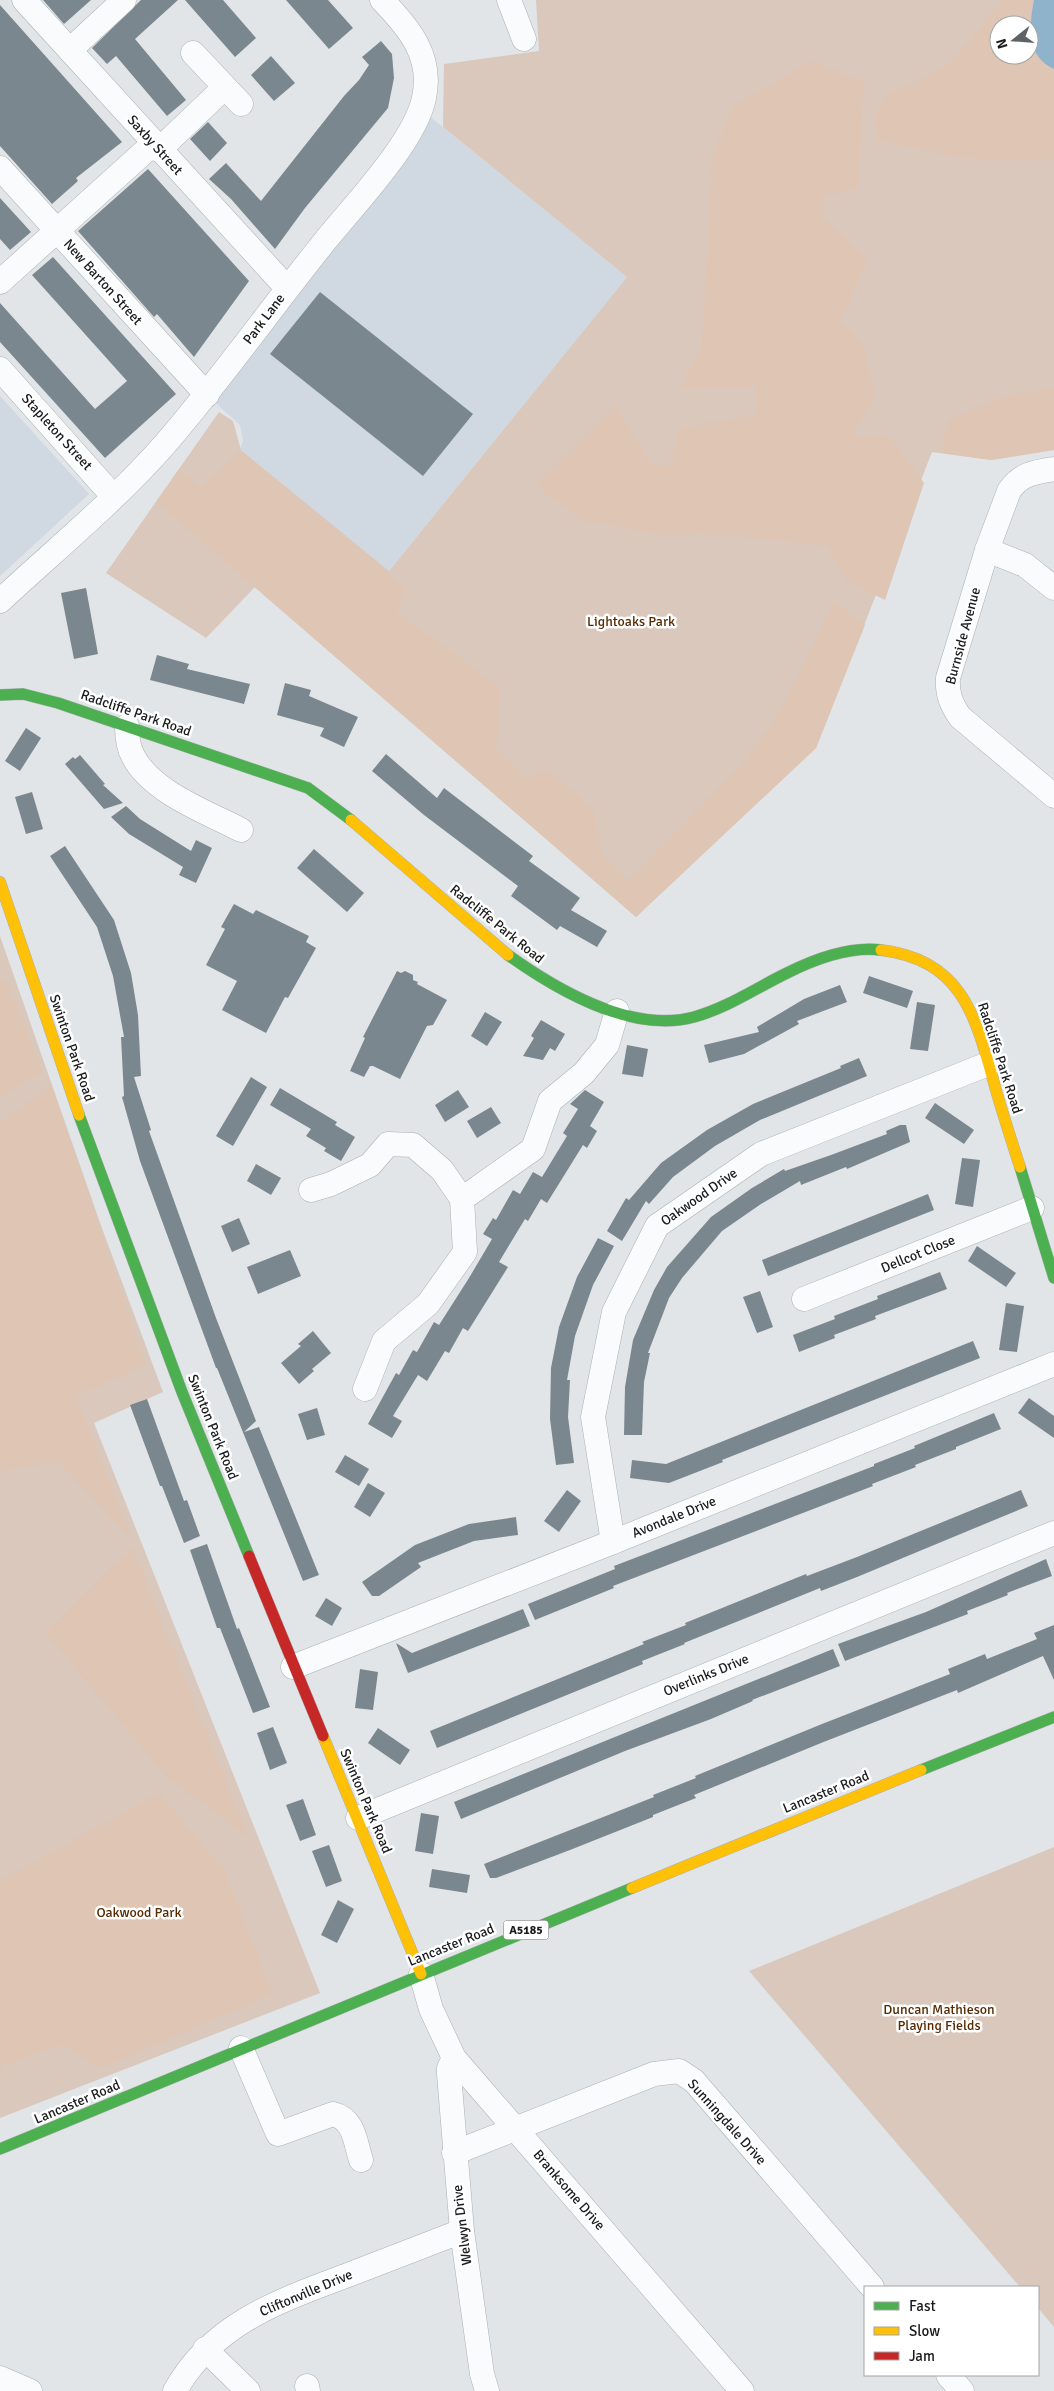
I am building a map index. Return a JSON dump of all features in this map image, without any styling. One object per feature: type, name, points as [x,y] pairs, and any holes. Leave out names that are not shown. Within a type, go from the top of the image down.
[{"type":"street","name":"Saxby Street","points":[[24,0],[156,147],[287,288]]},
{"type":"street","points":[[70,50],[124,0]]},
{"type":"street","name":"Park Lane","points":[[0,601],[113,496],[165,444],[207,395],[287,288],[403,144],[421,110],[426,79],[420,48],[408,27],[382,0]]},
{"type":"street","points":[[510,0],[524,39]]},
{"type":"street","points":[[0,282],[156,147],[233,96],[193,53]]},
{"type":"street","name":"New Barton Street","points":[[0,168],[207,395]]},
{"type":"street","name":"Stapleton Street","points":[[0,369],[113,496]]},
{"type":"street","name":"Burnside Avenue","points":[[1054,468],[1026,474],[1013,484],[987,550],[948,678],[949,698],[960,717],[1054,796]]},
{"type":"street","points":[[987,550],[1025,565],[1054,588]]},
{"type":"street","name":"Radcliffe Park Road","points":[[0,695],[22,694],[58,703],[297,783],[319,794],[531,973],[576,997],[617,1011],[647,1019],[662,1020],[692,1017],[720,1008],[814,960],[851,951],[892,950],[924,960],[938,969],[954,984],[966,1002],[988,1064],[1054,1278]]},
{"type":"street","points":[[127,726],[132,756],[146,773],[170,794],[241,830]]},
{"type":"street","name":"Swinton Park Road","points":[[0,882],[62,1068],[178,1382],[293,1667],[358,1818],[421,1974]]},
{"type":"street","points":[[462,1199],[533,1149],[550,1101],[584,1073],[608,1045],[617,1011]]},
{"type":"street","name":"Oakwood Drive","points":[[613,1542],[593,1417],[614,1312],[657,1226],[761,1154],[988,1064]]},
{"type":"street","points":[[310,1190],[331,1184],[370,1165],[388,1144],[413,1145],[442,1170],[462,1199],[465,1252],[428,1304],[384,1341],[365,1390]]},
{"type":"street","name":"Dellcot Close","points":[[804,1299],[1032,1208]]},
{"type":"street","name":"Avondale Drive","points":[[293,1667],[613,1542],[1054,1364]]},
{"type":"street","name":"Overlinks Drive","points":[[358,1818],[1054,1532]]},
{"type":"street","name":"Lancaster Road","points":[[0,2149],[54,2129],[241,2048],[656,1876],[1054,1717]]},
{"type":"street","name":"Branksome Drive","points":[[421,1974],[431,2009],[454,2058],[742,2391]]},
{"type":"street","points":[[241,2048],[278,2134],[333,2114],[342,2116],[349,2123],[361,2160]]},
{"type":"street","name":"Welwyn Drive","points":[[454,2058],[449,2068],[454,2153],[462,2231],[482,2374],[487,2391]]},
{"type":"street","name":"Sunningdale Drive","points":[[454,2153],[654,2074],[679,2071],[694,2081],[871,2286]]},
{"type":"street","name":"Cliftonville Drive","points":[[175,2391],[186,2371],[205,2349],[239,2323],[283,2300],[462,2231]]},
{"type":"street","points":[[205,2349],[248,2391]]},
{"type":"street","points":[[949,2376],[962,2391]]},
{"type":"street","points":[[0,2378],[30,2391]]},
{"type":"shaded area","points":[[422,110],[627,277],[388,572],[240,449],[243,441],[240,425],[208,396]]},
{"type":"shaded area","points":[[0,396],[89,494],[0,576]]},
{"type":"green space","name":"Lightoaks Park","points":[[536,0],[1054,0],[1054,450],[991,460],[932,452],[816,748],[636,917],[256,586],[206,638],[106,573],[219,412],[233,421],[241,450],[389,571],[627,277],[443,127],[444,64],[539,51]]},
{"type":"green space","points":[[1003,0],[1034,0],[1031,15],[990,15]]},
{"type":"green space","points":[[989,17],[989,65],[1039,65],[1039,46],[1048,66],[1054,69],[1054,158],[1027,160],[960,158],[878,140],[874,121],[886,94],[913,84],[951,62]]},
{"type":"green space","points":[[812,61],[863,82],[859,188],[823,196],[823,217],[867,260],[841,320],[862,341],[875,396],[852,436],[889,435],[924,483],[885,600],[846,581],[827,546],[749,537],[699,534],[662,535],[582,520],[536,485],[615,407],[653,466],[670,465],[680,428],[755,415],[757,387],[680,389],[702,345],[712,156],[733,106]]},
{"type":"green space","points":[[1054,388],[1054,450],[991,460],[942,453],[948,420],[1006,396]]},
{"type":"green space","points":[[240,450],[388,572],[405,589],[396,612],[500,687],[496,750],[528,780],[544,767],[593,808],[603,857],[629,881],[748,757],[785,702],[834,602],[865,625],[816,748],[636,917],[156,502],[179,469],[201,487]]},
{"type":"green space","name":"Oakwood Park","points":[[0,936],[103,1231],[163,1392],[94,1423],[320,1993],[0,2118]]},
{"type":"green space","points":[[6,980],[42,1071],[0,1097],[0,982]]},
{"type":"green space","points":[[51,1085],[146,1364],[76,1396],[132,1540],[59,1462],[0,1471],[0,1124]]},
{"type":"green space","points":[[132,1548],[248,1836],[168,1778],[46,1633]]},
{"type":"green space","points":[[159,1793],[224,1870],[273,1994],[99,2069],[64,2044],[1,2066],[0,2085],[0,1881]]},
{"type":"green space","name":"Duncan Mathieson Playing Fields","points":[[1054,1847],[1054,2327],[1039,2309],[1039,2286],[1019,2286],[749,1971]]},
{"type":"water","points":[[1034,0],[1054,0],[1054,69],[1039,58],[1039,15],[1032,15]]},
{"type":"building","points":[[43,0],[91,0],[64,24]]},
{"type":"building","points":[[141,0],[178,0],[135,39],[186,100],[167,116],[116,56],[107,64],[92,48]]},
{"type":"building","points":[[185,0],[223,0],[256,38],[235,57]]},
{"type":"building","points":[[286,0],[328,0],[353,28],[329,49]]},
{"type":"building","points":[[0,5],[122,142],[76,178],[78,181],[52,204],[0,146]]},
{"type":"building","points":[[381,41],[392,54],[394,78],[388,108],[305,208],[275,249],[231,199],[209,179],[226,163],[261,201],[344,96],[359,80],[369,65],[362,57]]},
{"type":"building","points":[[271,56],[295,83],[274,101],[251,75]]},
{"type":"building","points":[[208,122],[227,143],[210,161],[190,139]]},
{"type":"building","points":[[148,169],[249,281],[194,357],[157,314],[154,317],[78,231]]},
{"type":"building","points":[[0,198],[31,232],[10,250],[0,239]]},
{"type":"building","points":[[53,257],[176,394],[105,458],[0,342],[0,303],[95,409],[127,381],[32,275]]},
{"type":"building","points":[[320,292],[473,414],[423,476],[270,354]]},
{"type":"building","points":[[86,588],[98,654],[74,659],[61,593]]},
{"type":"building","points":[[157,655],[189,664],[187,669],[250,684],[244,704],[150,680]]},
{"type":"building","points":[[285,683],[311,690],[309,696],[358,717],[344,747],[320,736],[324,728],[277,715]]},
{"type":"building","points":[[26,728],[41,738],[20,771],[5,761]]},
{"type":"building","points":[[386,754],[437,798],[444,788],[533,856],[529,861],[580,898],[571,910],[607,931],[597,947],[560,926],[557,930],[511,896],[518,886],[424,815],[372,771]]},
{"type":"building","points":[[80,755],[105,784],[103,785],[123,803],[104,809],[65,764],[73,757],[75,759]]},
{"type":"building","points":[[32,792],[43,829],[26,834],[15,797]]},
{"type":"building","points":[[126,806],[140,819],[191,851],[196,840],[212,848],[196,883],[179,875],[183,867],[129,834],[111,817]]},
{"type":"building","points":[[65,846],[114,920],[131,973],[138,1015],[141,1076],[134,1077],[151,1130],[149,1131],[216,1318],[256,1421],[244,1432],[259,1427],[319,1575],[303,1581],[216,1368],[140,1161],[122,1097],[124,1096],[121,1037],[124,1037],[113,976],[97,927],[50,856]]},
{"type":"building","points":[[314,849],[364,893],[347,912],[297,868]]},
{"type":"building","points":[[234,904],[253,914],[256,910],[309,936],[306,942],[316,948],[288,998],[285,997],[266,1033],[222,1010],[237,981],[206,965],[225,929],[221,927]]},
{"type":"building","points":[[397,971],[401,973],[405,971],[413,975],[413,980],[418,982],[417,984],[447,1000],[433,1025],[427,1026],[400,1079],[373,1066],[370,1066],[364,1077],[350,1071],[365,1038],[363,1037]]},
{"type":"building","points":[[869,976],[913,991],[907,1008],[863,993]]},
{"type":"building","points":[[840,985],[847,1002],[797,1021],[799,1024],[744,1054],[709,1063],[704,1045],[759,1032],[757,1027],[804,999]]},
{"type":"building","points":[[917,1002],[935,1005],[928,1051],[910,1049]]},
{"type":"building","points":[[485,1012],[502,1022],[487,1046],[471,1036]]},
{"type":"building","points":[[541,1020],[565,1034],[555,1051],[550,1048],[543,1060],[523,1056],[534,1038],[531,1036]]},
{"type":"building","points":[[627,1045],[648,1049],[643,1077],[622,1074]]},
{"type":"building","points":[[859,1058],[867,1076],[760,1120],[715,1146],[673,1177],[649,1204],[646,1201],[622,1241],[607,1231],[626,1198],[629,1200],[661,1163],[707,1130],[753,1104],[841,1068],[840,1066]]},
{"type":"building","points":[[251,1077],[267,1087],[233,1146],[216,1136]]},
{"type":"building","points":[[280,1088],[337,1122],[335,1125],[355,1137],[341,1161],[324,1151],[326,1148],[306,1136],[311,1129],[270,1105]]},
{"type":"building","points":[[458,1090],[469,1107],[445,1122],[435,1105]]},
{"type":"building","points":[[585,1090],[604,1102],[590,1126],[597,1131],[587,1148],[583,1145],[547,1203],[541,1199],[528,1221],[525,1219],[499,1262],[508,1267],[468,1331],[463,1328],[449,1353],[445,1351],[427,1381],[418,1375],[393,1416],[402,1421],[392,1438],[368,1424],[396,1373],[399,1375],[413,1350],[417,1352],[434,1322],[439,1325],[469,1278],[492,1239],[483,1234],[493,1218],[496,1220],[513,1190],[520,1194],[533,1172],[542,1177],[567,1136],[563,1133],[578,1109],[570,1104]]},
{"type":"building","points":[[935,1103],[974,1130],[964,1144],[925,1118]]},
{"type":"building","points":[[491,1107],[501,1123],[477,1138],[467,1121]]},
{"type":"building","points":[[900,1125],[906,1125],[910,1142],[847,1169],[846,1167],[801,1185],[800,1181],[761,1204],[722,1231],[682,1278],[669,1298],[648,1353],[650,1353],[644,1382],[642,1435],[624,1435],[625,1387],[633,1340],[654,1290],[667,1267],[711,1217],[752,1188],[784,1169],[785,1171],[887,1134],[886,1131]]},
{"type":"building","points":[[962,1158],[980,1160],[973,1207],[955,1204]]},
{"type":"building","points":[[256,1164],[281,1178],[271,1195],[247,1181]]},
{"type":"building","points":[[928,1194],[934,1210],[768,1276],[762,1260]]},
{"type":"building","points":[[239,1218],[250,1244],[232,1252],[221,1226]]},
{"type":"building","points":[[598,1238],[614,1246],[593,1285],[575,1336],[567,1380],[570,1380],[568,1417],[574,1463],[556,1465],[550,1419],[551,1368],[559,1327],[577,1277]]},
{"type":"building","points":[[977,1246],[1016,1273],[1006,1287],[968,1261]]},
{"type":"building","points":[[290,1250],[301,1276],[258,1294],[247,1267]]},
{"type":"building","points":[[940,1272],[947,1289],[875,1316],[876,1319],[834,1335],[835,1338],[799,1352],[793,1335],[835,1319],[834,1316],[878,1299],[877,1296]]},
{"type":"building","points":[[760,1291],[773,1327],[757,1333],[743,1297]]},
{"type":"building","points":[[1006,1303],[1024,1306],[1017,1352],[999,1350]]},
{"type":"building","points":[[313,1331],[331,1353],[312,1369],[314,1371],[299,1384],[281,1363],[301,1346],[298,1344]]},
{"type":"building","points":[[973,1341],[980,1358],[722,1460],[723,1462],[669,1483],[630,1478],[632,1460],[666,1464]]},
{"type":"building","points":[[1029,1398],[1054,1416],[1054,1438],[1018,1413]]},
{"type":"building","points":[[147,1399],[184,1501],[187,1500],[200,1536],[184,1543],[162,1486],[160,1486],[130,1405]]},
{"type":"building","points":[[317,1408],[325,1435],[307,1440],[298,1414]]},
{"type":"building","points":[[994,1413],[1001,1429],[915,1465],[916,1467],[872,1484],[873,1486],[613,1586],[614,1588],[535,1620],[528,1604],[615,1569],[614,1566],[874,1466],[874,1464],[915,1448],[914,1446]]},
{"type":"building","points":[[345,1455],[369,1469],[359,1486],[335,1472]]},
{"type":"building","points":[[368,1483],[385,1493],[370,1517],[354,1507]]},
{"type":"building","points":[[567,1490],[581,1501],[559,1532],[544,1521]]},
{"type":"building","points":[[1021,1490],[1028,1506],[857,1577],[821,1591],[820,1588],[684,1643],[642,1661],[643,1664],[437,1748],[430,1731],[644,1644],[642,1642],[686,1625],[685,1623],[806,1574],[807,1576],[857,1557]]},
{"type":"building","points":[[516,1517],[518,1535],[474,1541],[418,1563],[421,1567],[379,1596],[372,1596],[362,1582],[415,1545],[469,1524]]},
{"type":"building","points":[[207,1544],[237,1629],[239,1628],[270,1707],[253,1713],[220,1628],[217,1628],[190,1550]]},
{"type":"building","points":[[1046,1559],[1052,1576],[967,1611],[968,1614],[845,1661],[838,1644],[926,1612]]},
{"type":"building","points":[[326,1598],[342,1608],[332,1626],[315,1616]]},
{"type":"building","points":[[523,1609],[530,1626],[408,1673],[396,1643],[412,1653]]},
{"type":"building","points":[[1054,1625],[1054,1680],[1043,1656],[958,1693],[957,1690],[694,1795],[696,1798],[653,1815],[653,1817],[496,1878],[490,1878],[484,1864],[654,1797],[653,1795],[696,1778],[695,1776],[950,1674],[948,1669],[985,1654],[987,1659],[1037,1639],[1034,1633]]},
{"type":"building","points":[[833,1649],[840,1666],[752,1700],[711,1719],[625,1751],[461,1819],[454,1802]]},
{"type":"building","points":[[360,1669],[378,1672],[373,1710],[355,1708]]},
{"type":"building","points":[[273,1727],[287,1763],[270,1770],[257,1733]]},
{"type":"building","points":[[378,1728],[410,1750],[400,1765],[368,1743]]},
{"type":"building","points":[[303,1799],[316,1835],[300,1841],[286,1805]]},
{"type":"building","points":[[421,1813],[439,1816],[433,1854],[415,1851]]},
{"type":"building","points":[[329,1845],[342,1881],[326,1887],[312,1851]]},
{"type":"building","points":[[432,1869],[470,1875],[467,1893],[429,1887]]},
{"type":"building","points":[[338,1900],[354,1909],[337,1943],[321,1935]]},
{"type":"traffic: fast","points":[[0,695],[23,694],[58,703],[308,788],[351,820]]},
{"type":"traffic: fast","points":[[508,955],[549,982],[596,1006],[620,1014],[670,1021],[706,1013],[787,973],[832,955],[857,950],[881,950]]},
{"type":"traffic: fast","points":[[79,1115],[182,1392],[249,1556]]},
{"type":"traffic: fast","points":[[1020,1167],[1054,1278]]},
{"type":"traffic: fast","points":[[921,1770],[1054,1717]]},
{"type":"traffic: fast","points":[[0,2149],[632,1888]]},
{"type":"traffic: slow","points":[[351,820],[508,955]]},
{"type":"traffic: slow","points":[[0,882],[79,1115]]},
{"type":"traffic: slow","points":[[881,950],[908,956],[930,965],[947,979],[961,995],[980,1035],[1020,1167]]},
{"type":"traffic: slow","points":[[323,1736],[421,1974]]},
{"type":"traffic: slow","points":[[632,1888],[921,1770]]},
{"type":"traffic: jam","points":[[249,1556],[323,1736]]}]
